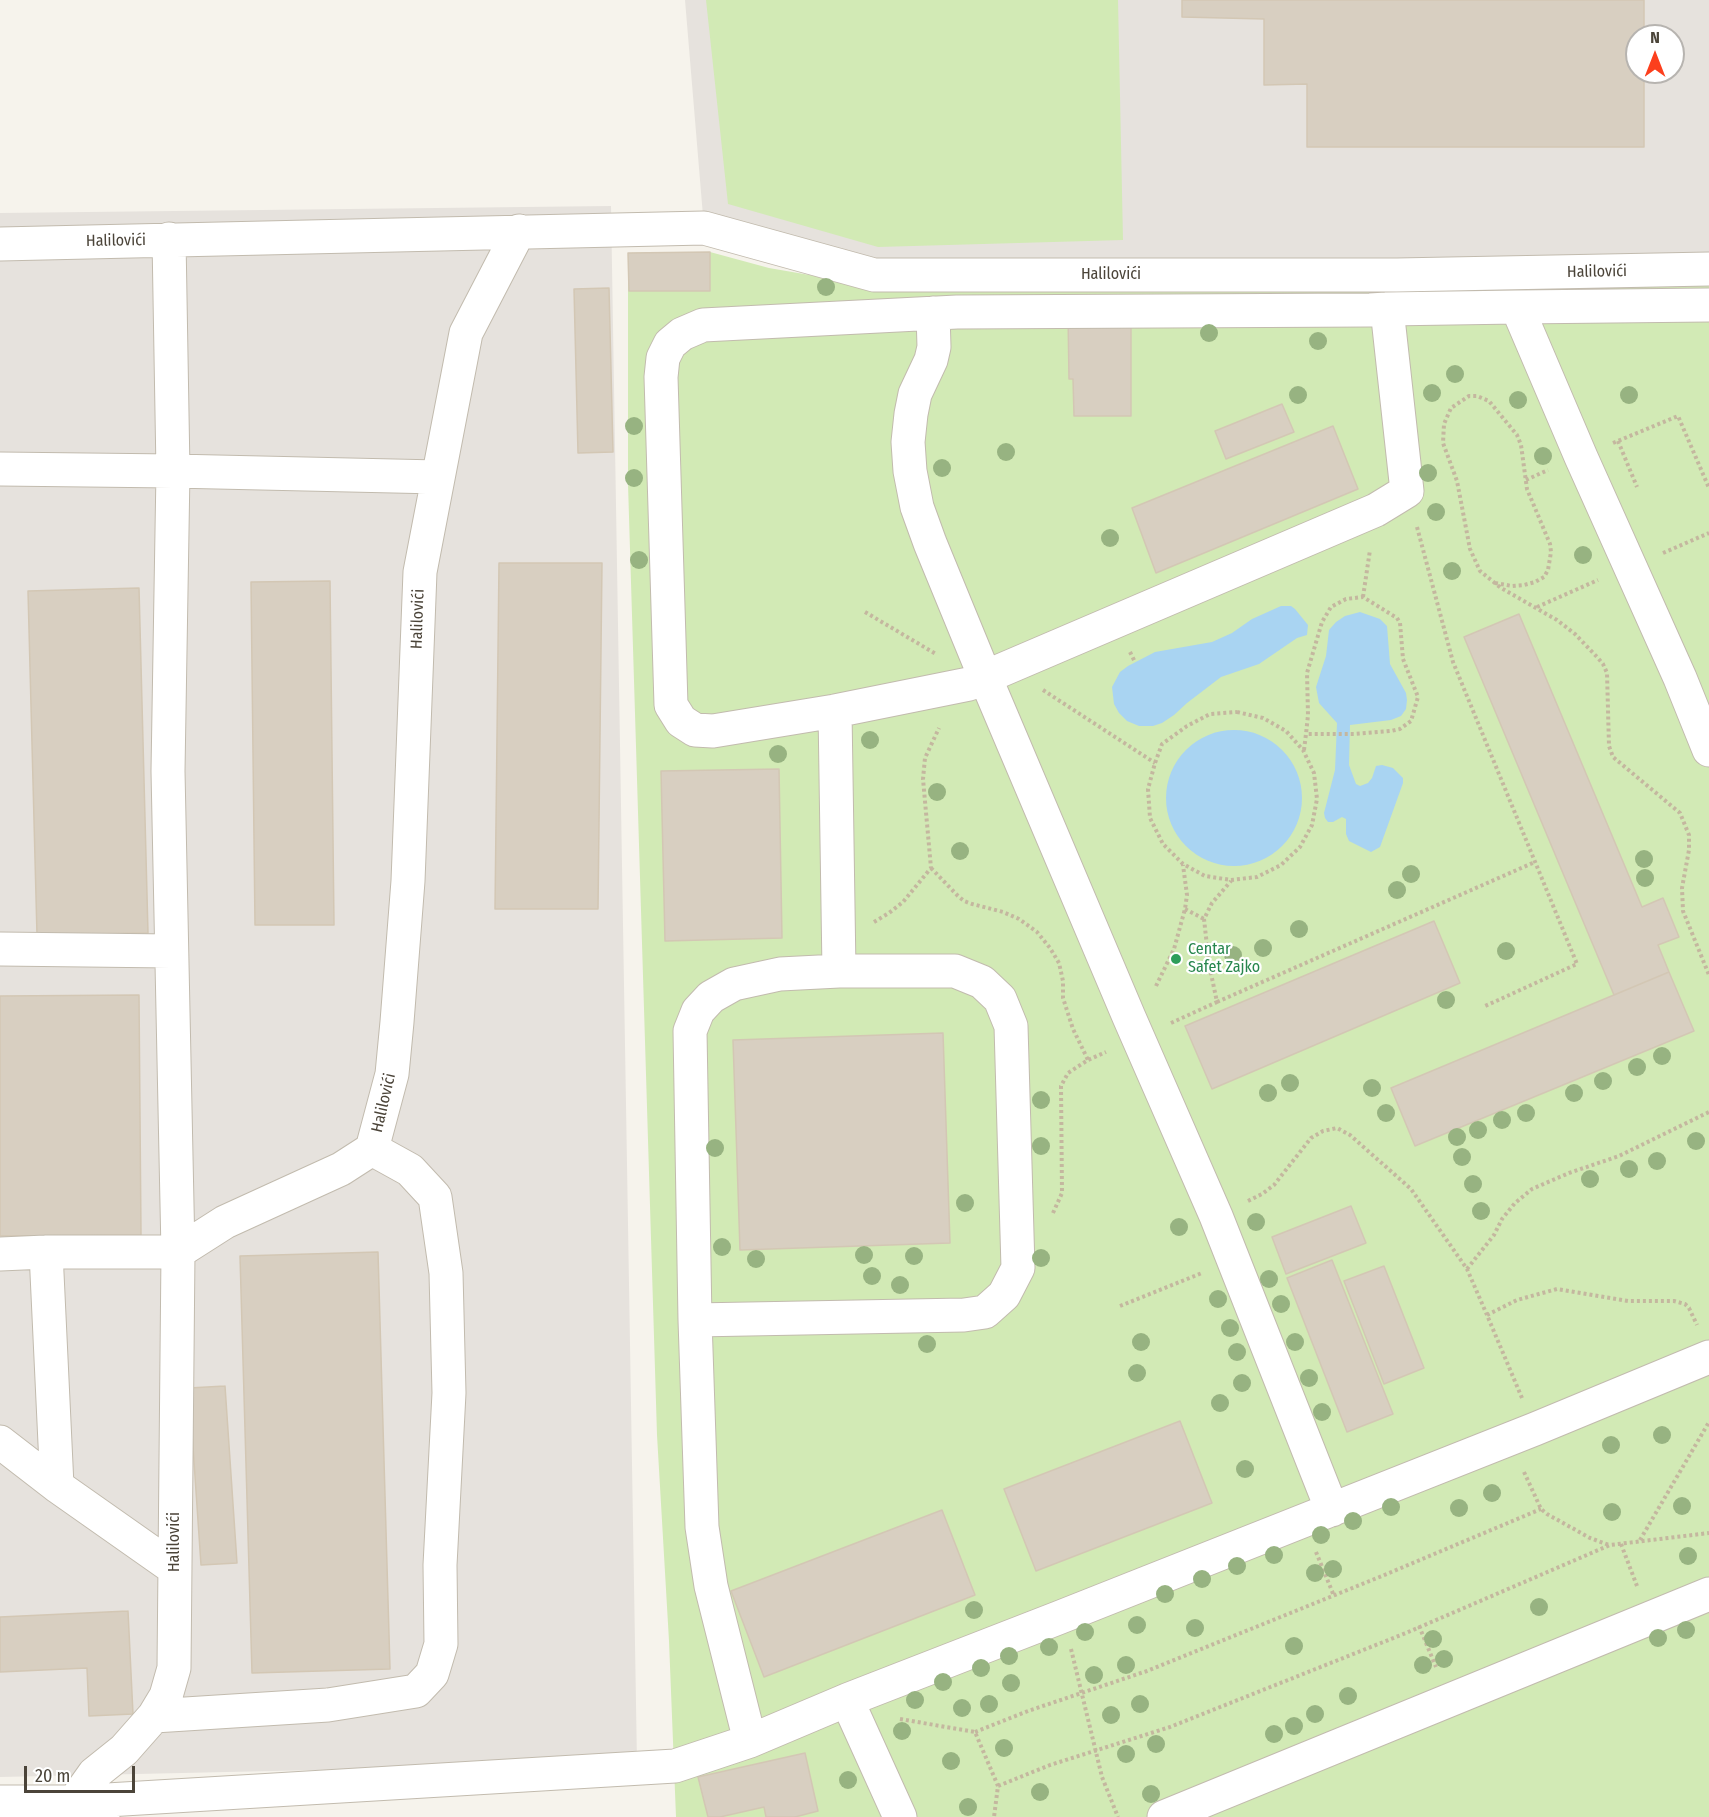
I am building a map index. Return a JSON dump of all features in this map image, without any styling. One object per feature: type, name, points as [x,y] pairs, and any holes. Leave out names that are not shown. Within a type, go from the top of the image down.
[{"type":"street","name":"Halilovići","points":[[0,244],[704,228],[874,274],[1397,274],[1709,269]]},
{"type":"street","name":"Halilovići","points":[[74,1802],[94,1774],[124,1750],[154,1716],[166,1696],[174,1668],[178,1252],[225,1222],[341,1169],[372,1149],[392,1074],[397,1022],[408,881],[420,572],[466,333],[519,231]]},
{"type":"street","points":[[0,1254],[178,1252],[168,771],[173,471],[169,239]]},
{"type":"street","points":[[1387,309],[1407,491],[1376,510],[977,680],[835,711],[713,730],[695,730],[681,721],[671,705],[661,377],[663,358],[670,344],[682,334],[703,325],[933,313],[1709,305]]},
{"type":"street","points":[[1517,307],[1680,678],[1709,750]]},
{"type":"street","points":[[933,313],[934,347],[931,360],[915,394],[908,442],[910,471],[917,507],[977,680],[1134,1028],[1234,1260],[1317,1515]]},
{"type":"street","points":[[0,469],[438,477]]},
{"type":"street","points":[[835,711],[839,971]]},
{"type":"street","points":[[0,949],[171,951]]},
{"type":"street","points":[[695,1320],[964,1315],[985,1312],[1004,1295],[1018,1268],[1011,1026],[1000,999],[982,982],[956,971],[839,971],[780,974],[734,984],[711,997],[698,1011],[690,1031],[695,1320],[702,1527],[711,1586],[750,1741]]},
{"type":"street","points":[[154,1716],[339,1703],[416,1691],[432,1674],[441,1644],[440,1565],[450,1393],[446,1273],[435,1197],[410,1170],[372,1149]]},
{"type":"street","points":[[46,1252],[57,1486]]},
{"type":"street","points":[[0,1803],[74,1802],[675,1766],[850,1705],[1058,1618],[1708,1358]]},
{"type":"street","points":[[0,1442],[57,1486],[175,1569]]},
{"type":"street","points":[[1164,1817],[1709,1594]]},
{"type":"street","points":[[850,1705],[900,1817]]},
{"type":"street","points":[[74,1802],[103,1817]]},
{"type":"path","points":[[1495,583],[1512,586],[1524,585],[1544,577],[1548,570],[1550,544],[1527,489],[1521,445],[1517,435],[1489,401],[1477,396],[1469,396],[1451,408],[1444,424],[1443,443],[1456,481],[1470,549],[1480,571],[1501,588],[1557,620],[1575,634],[1603,664],[1606,673],[1609,746],[1613,757],[1680,813],[1689,835],[1689,850],[1682,888],[1683,911],[1709,975]]},
{"type":"path","points":[[1618,441],[1678,416],[1709,488]]},
{"type":"path","points":[[1407,491],[1453,662],[1577,964],[1483,1006]]},
{"type":"path","points":[[1664,552],[1709,533]]},
{"type":"path","points":[[1303,750],[1308,715],[1306,673],[1322,622],[1331,607],[1346,599],[1363,597],[1400,623],[1403,659],[1419,697],[1411,721],[1400,729],[1355,734],[1306,734]]},
{"type":"path","points":[[865,612],[977,680],[969,701],[949,716],[939,728],[925,758],[923,779],[931,868],[964,901],[1019,919],[1036,932],[1050,948],[1059,963],[1063,998],[1073,1029],[1088,1060]]},
{"type":"path","points":[[1019,664],[1035,685],[1155,763]]},
{"type":"path","points":[[1237,712],[1263,718],[1286,730],[1303,750],[1314,773],[1317,799],[1312,825],[1300,848],[1281,866],[1257,877],[1231,880],[1205,876],[1182,864],[1163,844],[1150,818],[1148,789],[1162,744],[1187,726],[1210,714],[1237,712]]},
{"type":"path","points":[[1018,1236],[1028,1233],[1055,1211],[1062,1193],[1061,1086],[1068,1073],[1134,1028],[1216,1002],[1535,862]]},
{"type":"path","points":[[1134,1028],[1174,949],[1187,894],[1182,864]]},
{"type":"path","points":[[840,932],[855,930],[889,913],[903,902],[931,868]]},
{"type":"path","points":[[1216,1002],[1204,919],[1212,903],[1231,880]]},
{"type":"path","points":[[1185,909],[1204,919]]},
{"type":"path","points":[[1467,1269],[1494,1235],[1515,1203],[1532,1189],[1569,1173],[1619,1156],[1709,1112]]},
{"type":"path","points":[[1216,1216],[1262,1194],[1274,1185],[1311,1138],[1323,1131],[1337,1128],[1350,1135],[1411,1189],[1467,1269],[1486,1315],[1522,1434],[1541,1509],[1547,1515],[1590,1538],[1610,1545]]},
{"type":"path","points":[[1120,1306],[1234,1260]]},
{"type":"path","points":[[1486,1315],[1517,1300],[1557,1289],[1628,1301],[1674,1301],[1685,1304],[1689,1308],[1705,1342],[1708,1358]]},
{"type":"path","points":[[1639,1540],[1709,1422]]},
{"type":"path","points":[[850,1705],[975,1732],[1147,1671],[1541,1509]]},
{"type":"path","points":[[1317,1515],[1334,1596]]},
{"type":"path","points":[[998,1785],[1050,1765],[1170,1727],[1419,1626],[1610,1545],[1709,1533]]},
{"type":"path","points":[[1621,1544],[1650,1619]]},
{"type":"path","points":[[1058,1618],[1073,1656],[1102,1777],[1118,1817]]},
{"type":"path","points":[[1419,1626],[1451,1700]]},
{"type":"path","points":[[975,1732],[998,1785],[994,1817]]},
{"type":"shaded area","points":[[685,0],[1709,0],[1709,269],[874,275],[704,228]]},
{"type":"shaded area","points":[[611,206],[637,1763],[0,1777],[0,213]]},
{"type":"green space","points":[[706,0],[1118,0],[1123,240],[878,247],[728,204]]},
{"type":"green space","name":"Centar Safet Zajko","points":[[710,252],[769,268],[827,278],[1709,278],[1709,1817],[676,1817],[657,1435],[628,484],[628,253]]},
{"type":"water","points":[[1281,606],[1291,606],[1295,609],[1308,625],[1307,635],[1297,638],[1259,664],[1221,677],[1162,723],[1153,726],[1139,726],[1127,721],[1119,713],[1114,704],[1112,687],[1120,672],[1128,666],[1155,652],[1212,642],[1232,633],[1252,619]]},
{"type":"water","points":[[1360,612],[1380,619],[1387,626],[1390,664],[1406,693],[1407,700],[1406,709],[1401,716],[1391,720],[1350,725],[1349,765],[1356,784],[1360,786],[1368,783],[1376,766],[1382,765],[1393,768],[1403,778],[1380,847],[1371,852],[1349,841],[1346,834],[1346,819],[1342,817],[1328,822],[1325,818],[1324,813],[1335,770],[1337,723],[1319,703],[1316,687],[1326,656],[1329,630],[1345,616]]},
{"type":"water","points":[[1234,730],[1260,735],[1272,741],[1282,750],[1291,760],[1297,772],[1302,798],[1297,824],[1291,836],[1282,846],[1272,855],[1260,861],[1234,866],[1208,861],[1196,855],[1186,846],[1177,836],[1171,824],[1166,798],[1171,772],[1177,760],[1186,750],[1196,741],[1208,735]]},
{"type":"building","points":[[1182,0],[1644,0],[1644,24],[1625,24],[1625,84],[1644,84],[1644,147],[1307,147],[1307,84],[1264,85],[1264,19],[1182,17]]},
{"type":"building","points":[[710,252],[710,291],[629,291],[628,253]]},
{"type":"building","points":[[609,288],[613,452],[578,453],[574,289]]},
{"type":"building","points":[[1131,313],[1131,416],[1074,416],[1073,379],[1069,379],[1068,314]]},
{"type":"building","points":[[1282,404],[1294,432],[1226,459],[1215,431]]},
{"type":"building","points":[[1333,426],[1358,489],[1156,573],[1132,508]]},
{"type":"building","points":[[499,563],[602,563],[598,909],[495,909]]},
{"type":"building","points":[[330,581],[334,925],[255,925],[251,582]]},
{"type":"building","points":[[139,588],[148,933],[37,935],[28,591]]},
{"type":"building","points":[[1519,614],[1642,907],[1663,898],[1679,937],[1658,945],[1669,972],[1614,995],[1464,637]]},
{"type":"building","points":[[779,769],[782,938],[665,941],[661,771]]},
{"type":"building","points":[[1434,921],[1460,983],[1212,1089],[1185,1026]]},
{"type":"building","points":[[1669,972],[1694,1031],[1415,1146],[1391,1088]]},
{"type":"building","points":[[139,995],[141,1235],[0,1236],[0,996]]},
{"type":"building","points":[[943,1033],[950,1243],[740,1250],[733,1040]]},
{"type":"building","points":[[1351,1206],[1366,1243],[1286,1274],[1272,1237]]},
{"type":"building","points":[[378,1252],[390,1669],[252,1673],[240,1256]]},
{"type":"building","points":[[1332,1260],[1393,1414],[1347,1432],[1287,1278]]},
{"type":"building","points":[[1384,1266],[1424,1368],[1384,1384],[1344,1281]]},
{"type":"building","points":[[225,1386],[237,1563],[201,1565],[189,1388]]},
{"type":"building","points":[[1180,1421],[1212,1503],[1036,1571],[1004,1489]]},
{"type":"building","points":[[942,1510],[975,1595],[764,1677],[731,1591]]},
{"type":"building","points":[[128,1611],[133,1714],[89,1716],[87,1668],[0,1672],[0,1617]]},
{"type":"building","points":[[805,1753],[818,1811],[795,1817],[766,1817],[764,1807],[720,1817],[708,1817],[698,1777]]},
{"type":"place","name":"Centar Safet Zajko","points":[[1176,959]]}]
